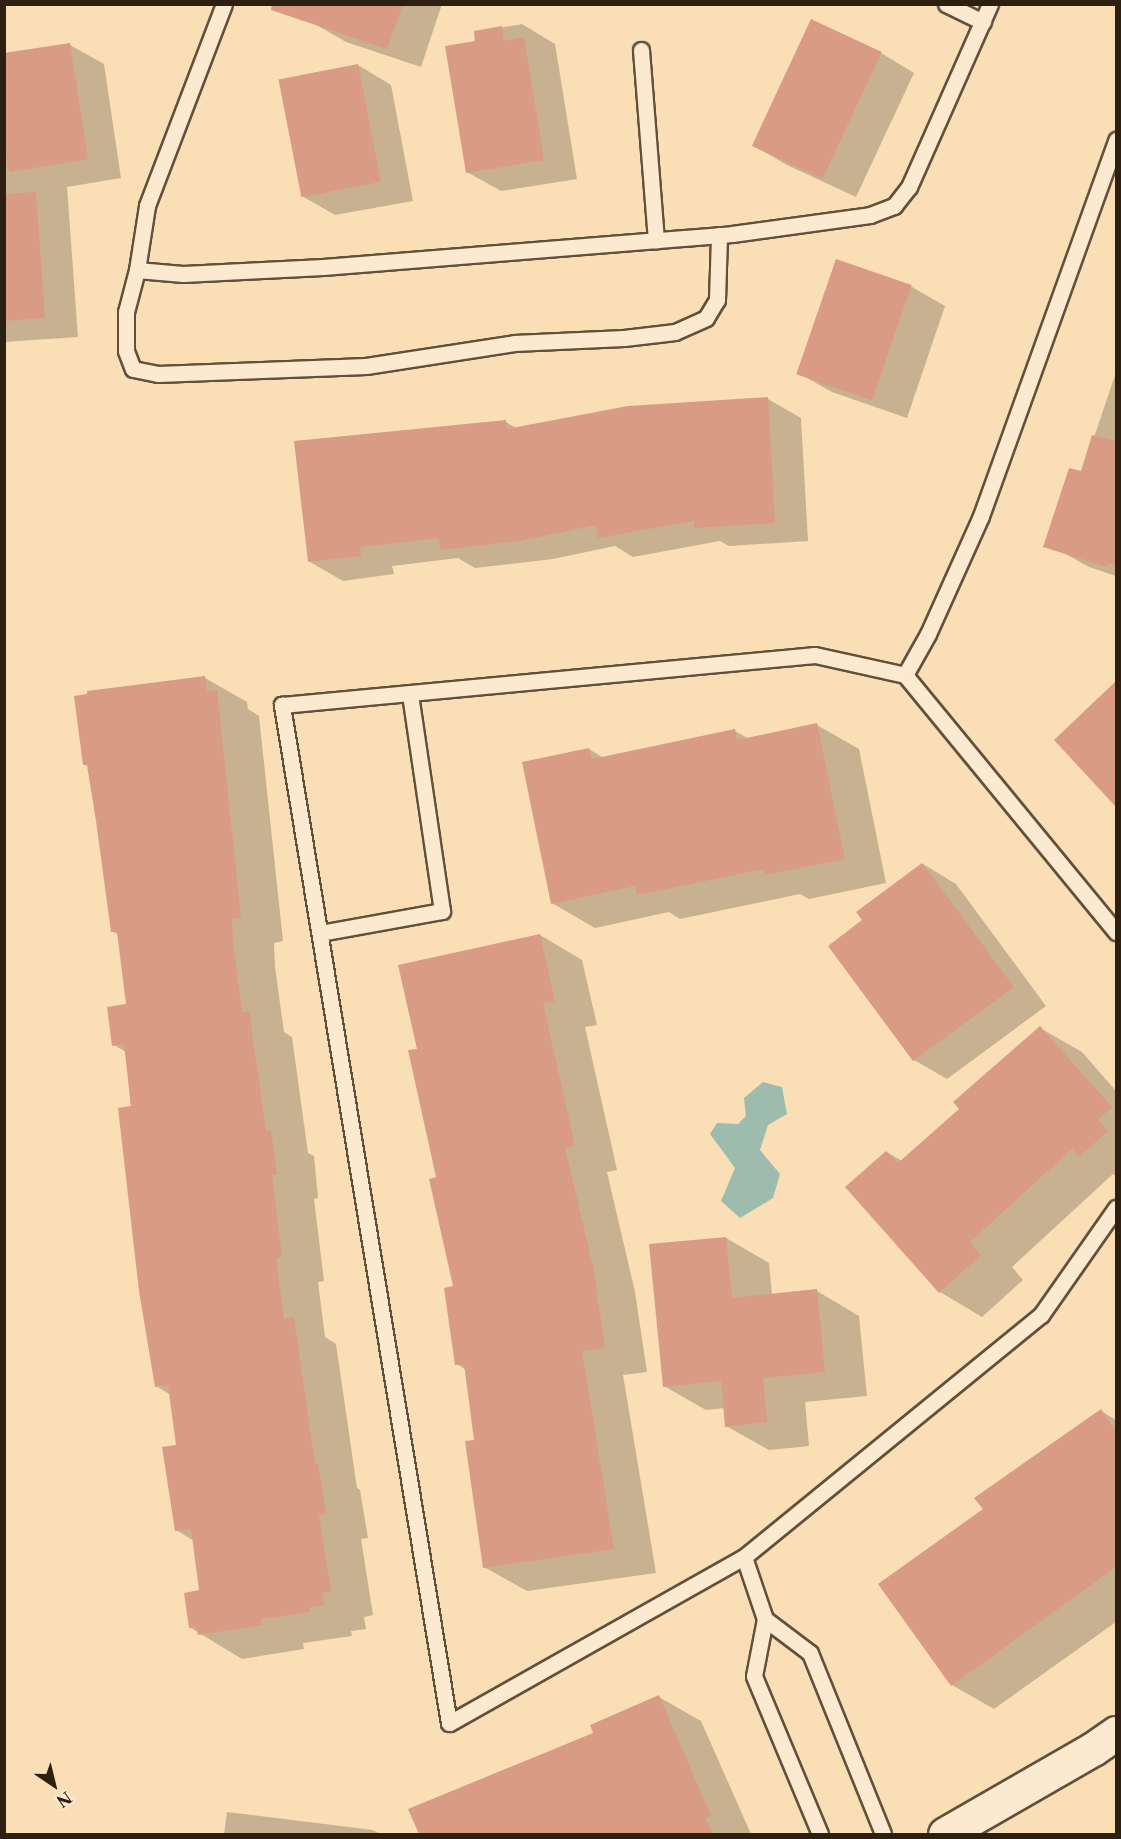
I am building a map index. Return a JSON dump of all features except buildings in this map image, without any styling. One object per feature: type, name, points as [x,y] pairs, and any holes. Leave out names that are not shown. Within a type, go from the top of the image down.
[{"type":"street","points":[[945,1834],[1093,1749],[1116,1732]]},
{"type":"lane","points":[[224,4],[147,206],[137,270],[126,312],[126,351],[133,369],[158,374],[366,366],[514,343],[624,338],[675,332],[706,318],[717,300],[719,235]]},
{"type":"lane","points":[[946,4],[983,22]]},
{"type":"lane","points":[[137,270],[183,274],[323,267],[719,235],[870,215],[894,206],[909,187],[990,4]]},
{"type":"lane","points":[[641,50],[656,240]]},
{"type":"lane","points":[[904,675],[928,633],[981,516],[1116,140]]},
{"type":"lane","points":[[1116,932],[904,675],[814,655],[282,705],[449,1723],[744,1557],[1041,1315],[1116,1208]]},
{"type":"lane","points":[[320,933],[442,911],[410,693]]},
{"type":"lane","points":[[744,1557],[765,1619],[754,1676],[820,1834]]},
{"type":"lane","points":[[765,1619],[810,1653],[883,1834]]},
{"type":"shaded area","points":[[763,1082],[782,1087],[787,1114],[768,1125],[760,1150],[780,1174],[773,1198],[740,1218],[721,1201],[735,1168],[710,1134],[717,1123],[738,1124],[746,1116],[744,1098]]}]
